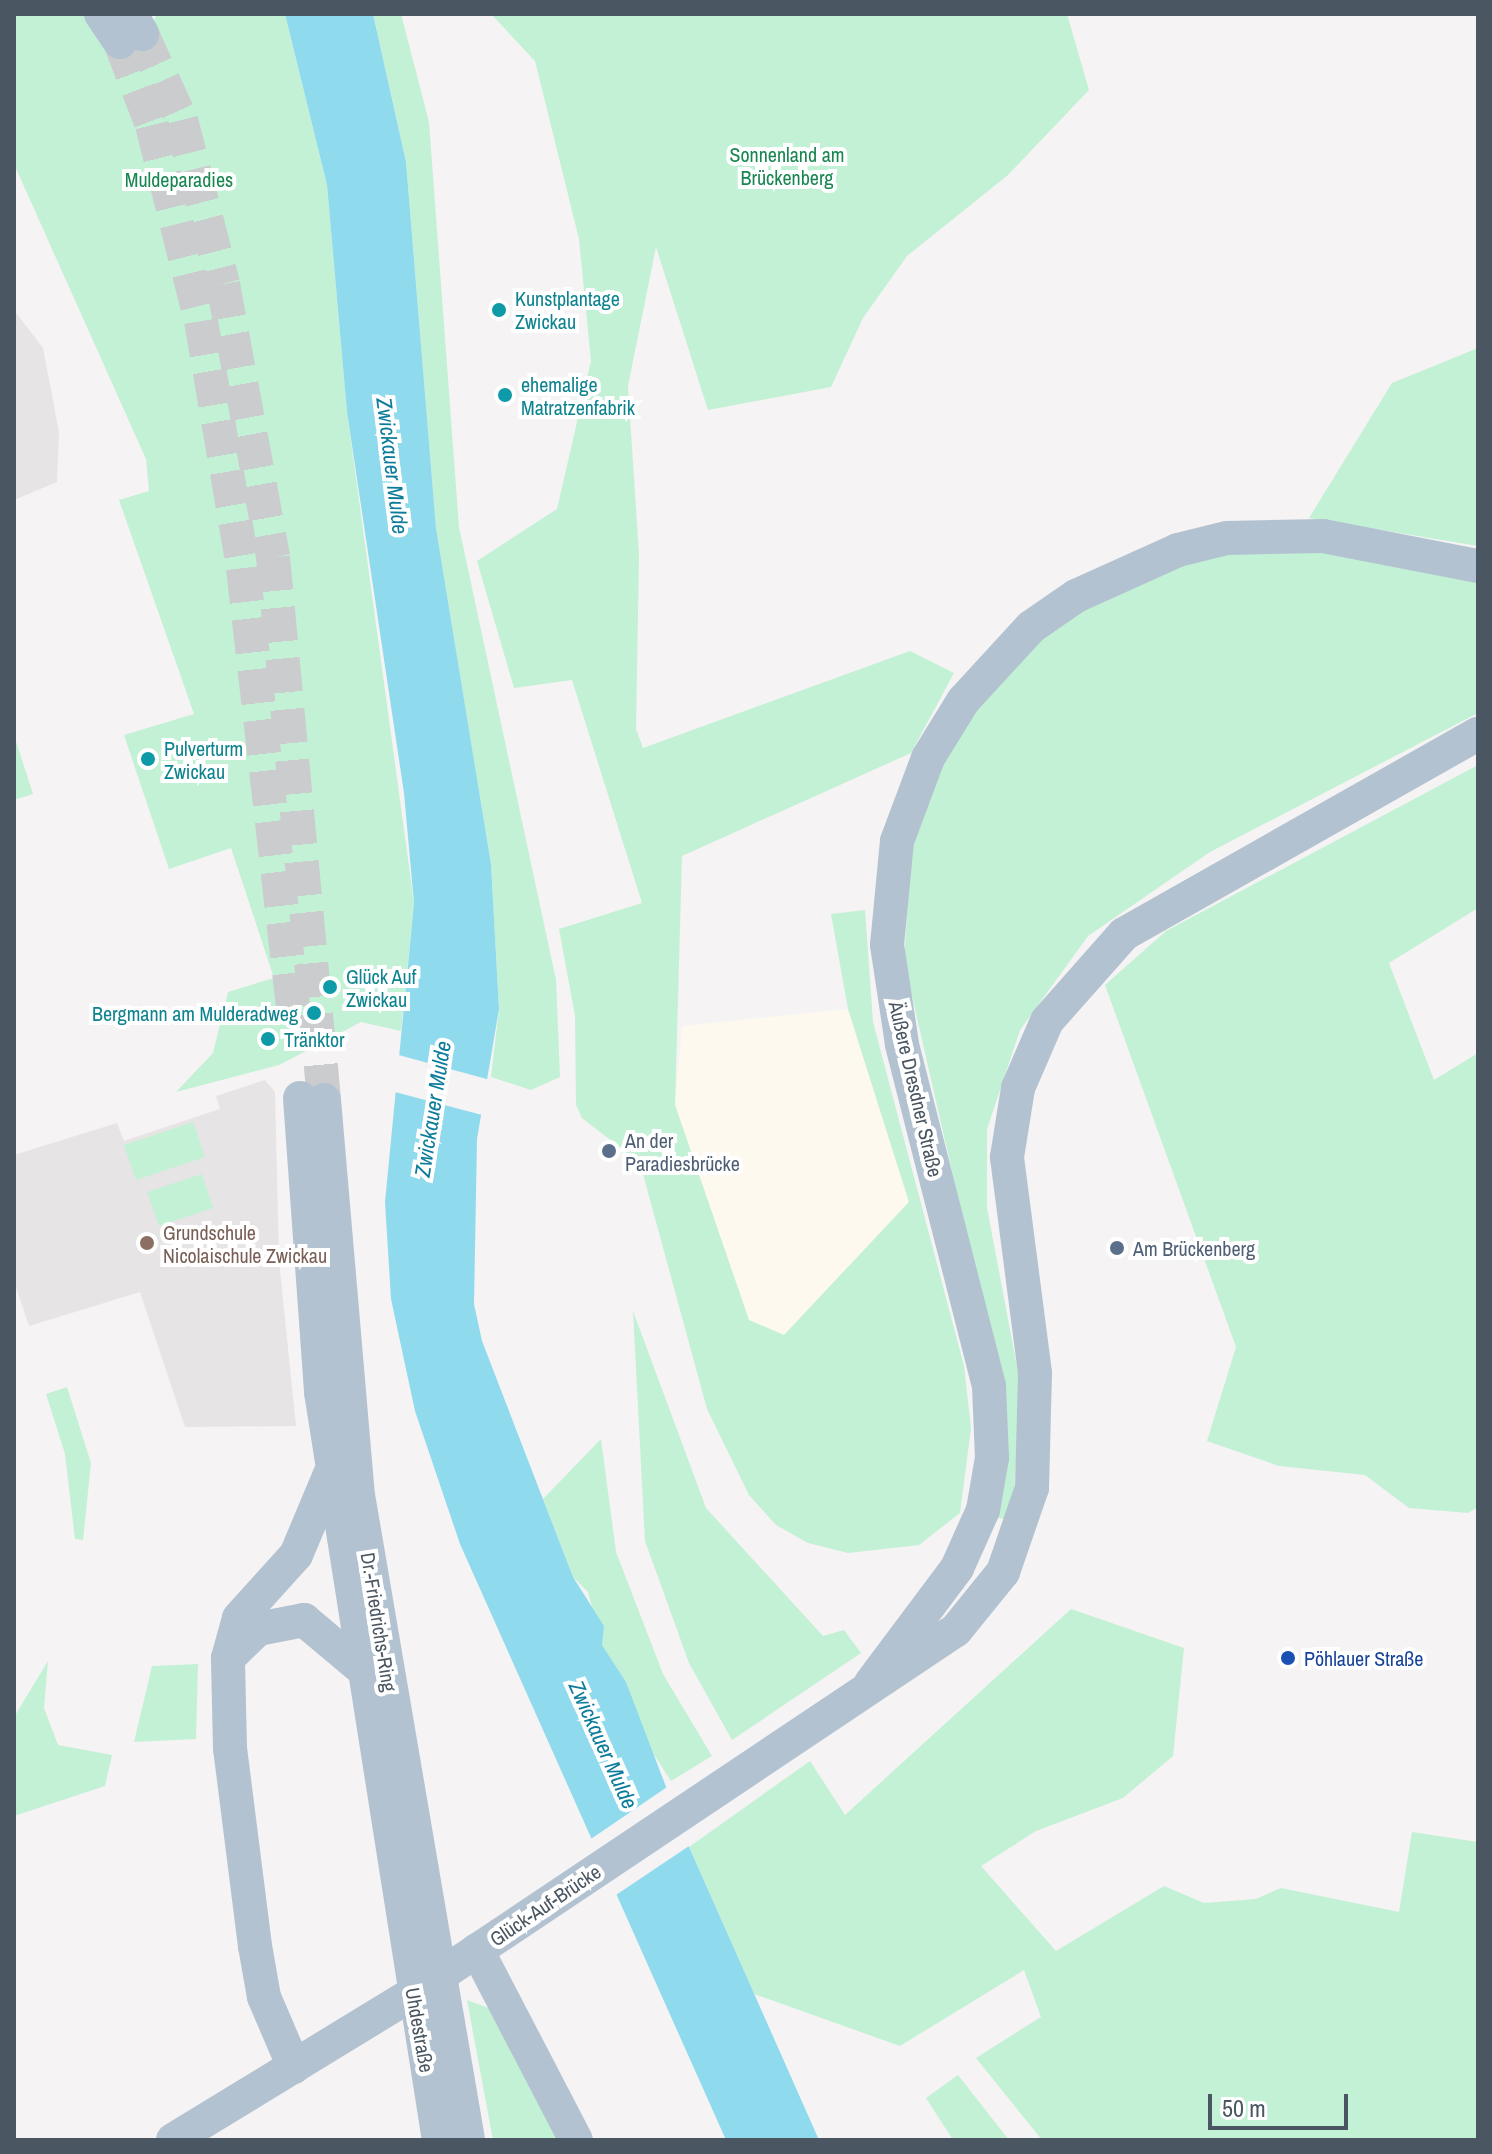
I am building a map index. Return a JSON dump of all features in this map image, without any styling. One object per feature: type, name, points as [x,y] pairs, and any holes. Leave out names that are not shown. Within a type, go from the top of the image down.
[{"type":"main road","points":[[101,14],[131,30]]},
{"type":"main road","name":"Äußere Dresdner Straße","points":[[869,1687],[957,1568],[983,1510],[992,1458],[989,1386],[902,1044],[887,945],[897,841],[928,758],[963,701],[1031,627],[1076,596],[1178,550],[1227,538],[1323,536],[1478,566]]},
{"type":"main road","name":"Äußere Dresdner Straße","points":[[793,1739],[956,1630],[1003,1572],[1021,1532],[1037,1415],[1007,1157],[1018,1088],[1047,1021],[1124,934],[1478,734]]},
{"type":"main road","name":"Dr.-Friedrichs-Ring","points":[[401,1920],[359,1666],[332,1470],[312,1099],[358,1495],[468,2140]]},
{"type":"main road","points":[[173,2140],[294,2067],[264,1997],[255,1946],[230,1749],[228,1658],[239,1618],[296,1555],[332,1470]]},
{"type":"main road","points":[[228,1658],[258,1629],[304,1620],[359,1666]]},
{"type":"main road","name":"Glück-Auf-Brücke","points":[[294,2067],[477,1950],[793,1739]]},
{"type":"main road","name":"Uhdestraße","points":[[401,1920],[439,2140]]},
{"type":"main road","points":[[477,1950],[576,2140]]},
{"type":"shaded area","points":[[14,310],[43,348],[59,432],[57,482],[14,500]]},
{"type":"shaded area","points":[[848,1009],[909,1202],[784,1335],[749,1320],[675,1105],[682,1026]]},
{"type":"shaded area","name":"Grundschule Nicolaischule Zwickau","points":[[265,1080],[275,1092],[279,1261],[296,1426],[185,1427],[140,1292],[29,1326],[14,1281],[14,1155],[117,1123],[124,1141],[220,1109],[216,1096]]},
{"type":"green space","name":"Muldeparadies","points":[[14,14],[91,14],[149,30],[157,14],[285,14],[327,185],[347,412],[414,903],[401,1031],[361,1022],[279,1065],[176,1092],[213,1053],[228,992],[274,978],[231,848],[169,869],[124,735],[194,714],[119,500],[149,491],[146,459],[14,164]]},
{"type":"green space","points":[[373,14],[401,14],[429,122],[459,527],[556,980],[560,1077],[531,1090],[491,1077],[499,1009],[491,864],[436,528],[406,162]]},
{"type":"green space","name":"Sonnenland am Brückenberg","points":[[491,14],[1067,14],[1089,90],[1008,175],[907,256],[863,318],[831,387],[708,410],[656,247],[628,386],[639,555],[636,729],[643,748],[910,651],[954,673],[911,753],[682,856],[675,1105],[749,1320],[784,1335],[909,1202],[848,1009],[831,914],[865,910],[873,1022],[964,1366],[971,1428],[960,1513],[919,1545],[848,1553],[808,1543],[776,1525],[749,1495],[707,1409],[640,1163],[582,1118],[576,1105],[575,1016],[559,929],[642,903],[572,680],[514,688],[477,561],[557,509],[591,361],[579,239],[535,61]]},
{"type":"green space","points":[[1478,348],[1478,546],[1309,518],[1392,383]]},
{"type":"green space","points":[[1249,549],[1320,550],[1478,578],[1478,713],[1210,852],[1088,936],[1020,1030],[987,1129],[987,1208],[1021,1388],[1012,1522],[993,1516],[993,1351],[904,961],[911,853],[936,774],[978,702],[1065,616],[1178,560]]},
{"type":"green space","points":[[14,735],[33,794],[14,800]]},
{"type":"green space","points":[[1478,765],[1478,908],[1389,963],[1434,1080],[1478,1053],[1478,1507],[1468,1513],[1409,1508],[1365,1475],[1279,1466],[1207,1441],[1236,1347],[1105,985],[1166,931]]},
{"type":"green space","points":[[193,1122],[205,1157],[136,1180],[124,1145]]},
{"type":"green space","points":[[202,1174],[213,1208],[159,1226],[147,1192]]},
{"type":"green space","points":[[633,1311],[706,1508],[823,1636],[844,1630],[861,1653],[732,1740],[689,1663],[645,1541]]},
{"type":"green space","points":[[67,1387],[91,1463],[83,1540],[75,1539],[65,1454],[46,1394]]},
{"type":"green space","points":[[601,1439],[616,1552],[663,1674],[712,1756],[671,1781],[642,1736],[626,1682],[602,1645],[588,1592],[573,1577],[543,1499]]},
{"type":"green space","points":[[1071,1609],[1184,1648],[1173,1756],[1123,1798],[1036,1831],[981,1866],[1056,1951],[1164,1886],[1204,1903],[1256,1899],[1281,1888],[1399,1912],[1412,1832],[1478,1842],[1478,2140],[1042,2140],[976,2058],[1041,2017],[1024,1970],[900,2046],[754,1994],[689,1847],[810,1761],[845,1815]]},
{"type":"green space","points":[[48,1661],[44,1708],[58,1745],[112,1755],[105,1786],[14,1816],[14,1717]]},
{"type":"green space","points":[[198,1664],[196,1739],[134,1742],[152,1666]]},
{"type":"green space","points":[[467,2000],[494,2010],[561,2140],[493,2140]]},
{"type":"green space","points":[[958,2075],[1009,2140],[953,2140],[926,2098]]},
{"type":"water","name":"Zwickauer Mulde","points":[[285,14],[373,14],[406,162],[436,528],[491,864],[499,1009],[477,1139],[474,1304],[482,1341],[573,1577],[604,1626],[602,1645],[626,1682],[689,1847],[819,2140],[726,2140],[460,1544],[415,1411],[391,1299],[385,1202],[414,903],[404,793],[347,412],[327,185]]},
{"type":"pier","points":[[395,1054],[494,1081],[486,1116],[391,1091]]},
{"type":"pier","points":[[670,1785],[692,1844],[613,1897],[588,1841]]},
{"type":"tunnel","points":[[142,34],[181,120],[223,284],[273,557],[324,1100]]},
{"type":"tunnel","points":[[120,42],[152,125],[201,321],[243,568],[294,1019]]},
{"type":"place","name":"Kunstplantage Zwickau","points":[[499,310]]},
{"type":"place","name":"ehemalige Matratzenfabrik","points":[[505,395]]},
{"type":"place","name":"Pulverturm Zwickau","points":[[148,759]]},
{"type":"place","name":"Glück Auf Zwickau","points":[[330,987]]},
{"type":"place","name":"Bergmann am Mulderadweg","points":[[314,1013]]},
{"type":"place","name":"Tränktor","points":[[268,1039]]},
{"type":"place","name":"An der Paradiesbrücke","points":[[609,1151]]},
{"type":"place","name":"Grundschule Nicolaischule Zwickau","points":[[147,1243]]},
{"type":"place","name":"Am Brückenberg","points":[[1117,1248]]},
{"type":"place","name":"Pöhlauer Straße","points":[[1288,1658]]}]
